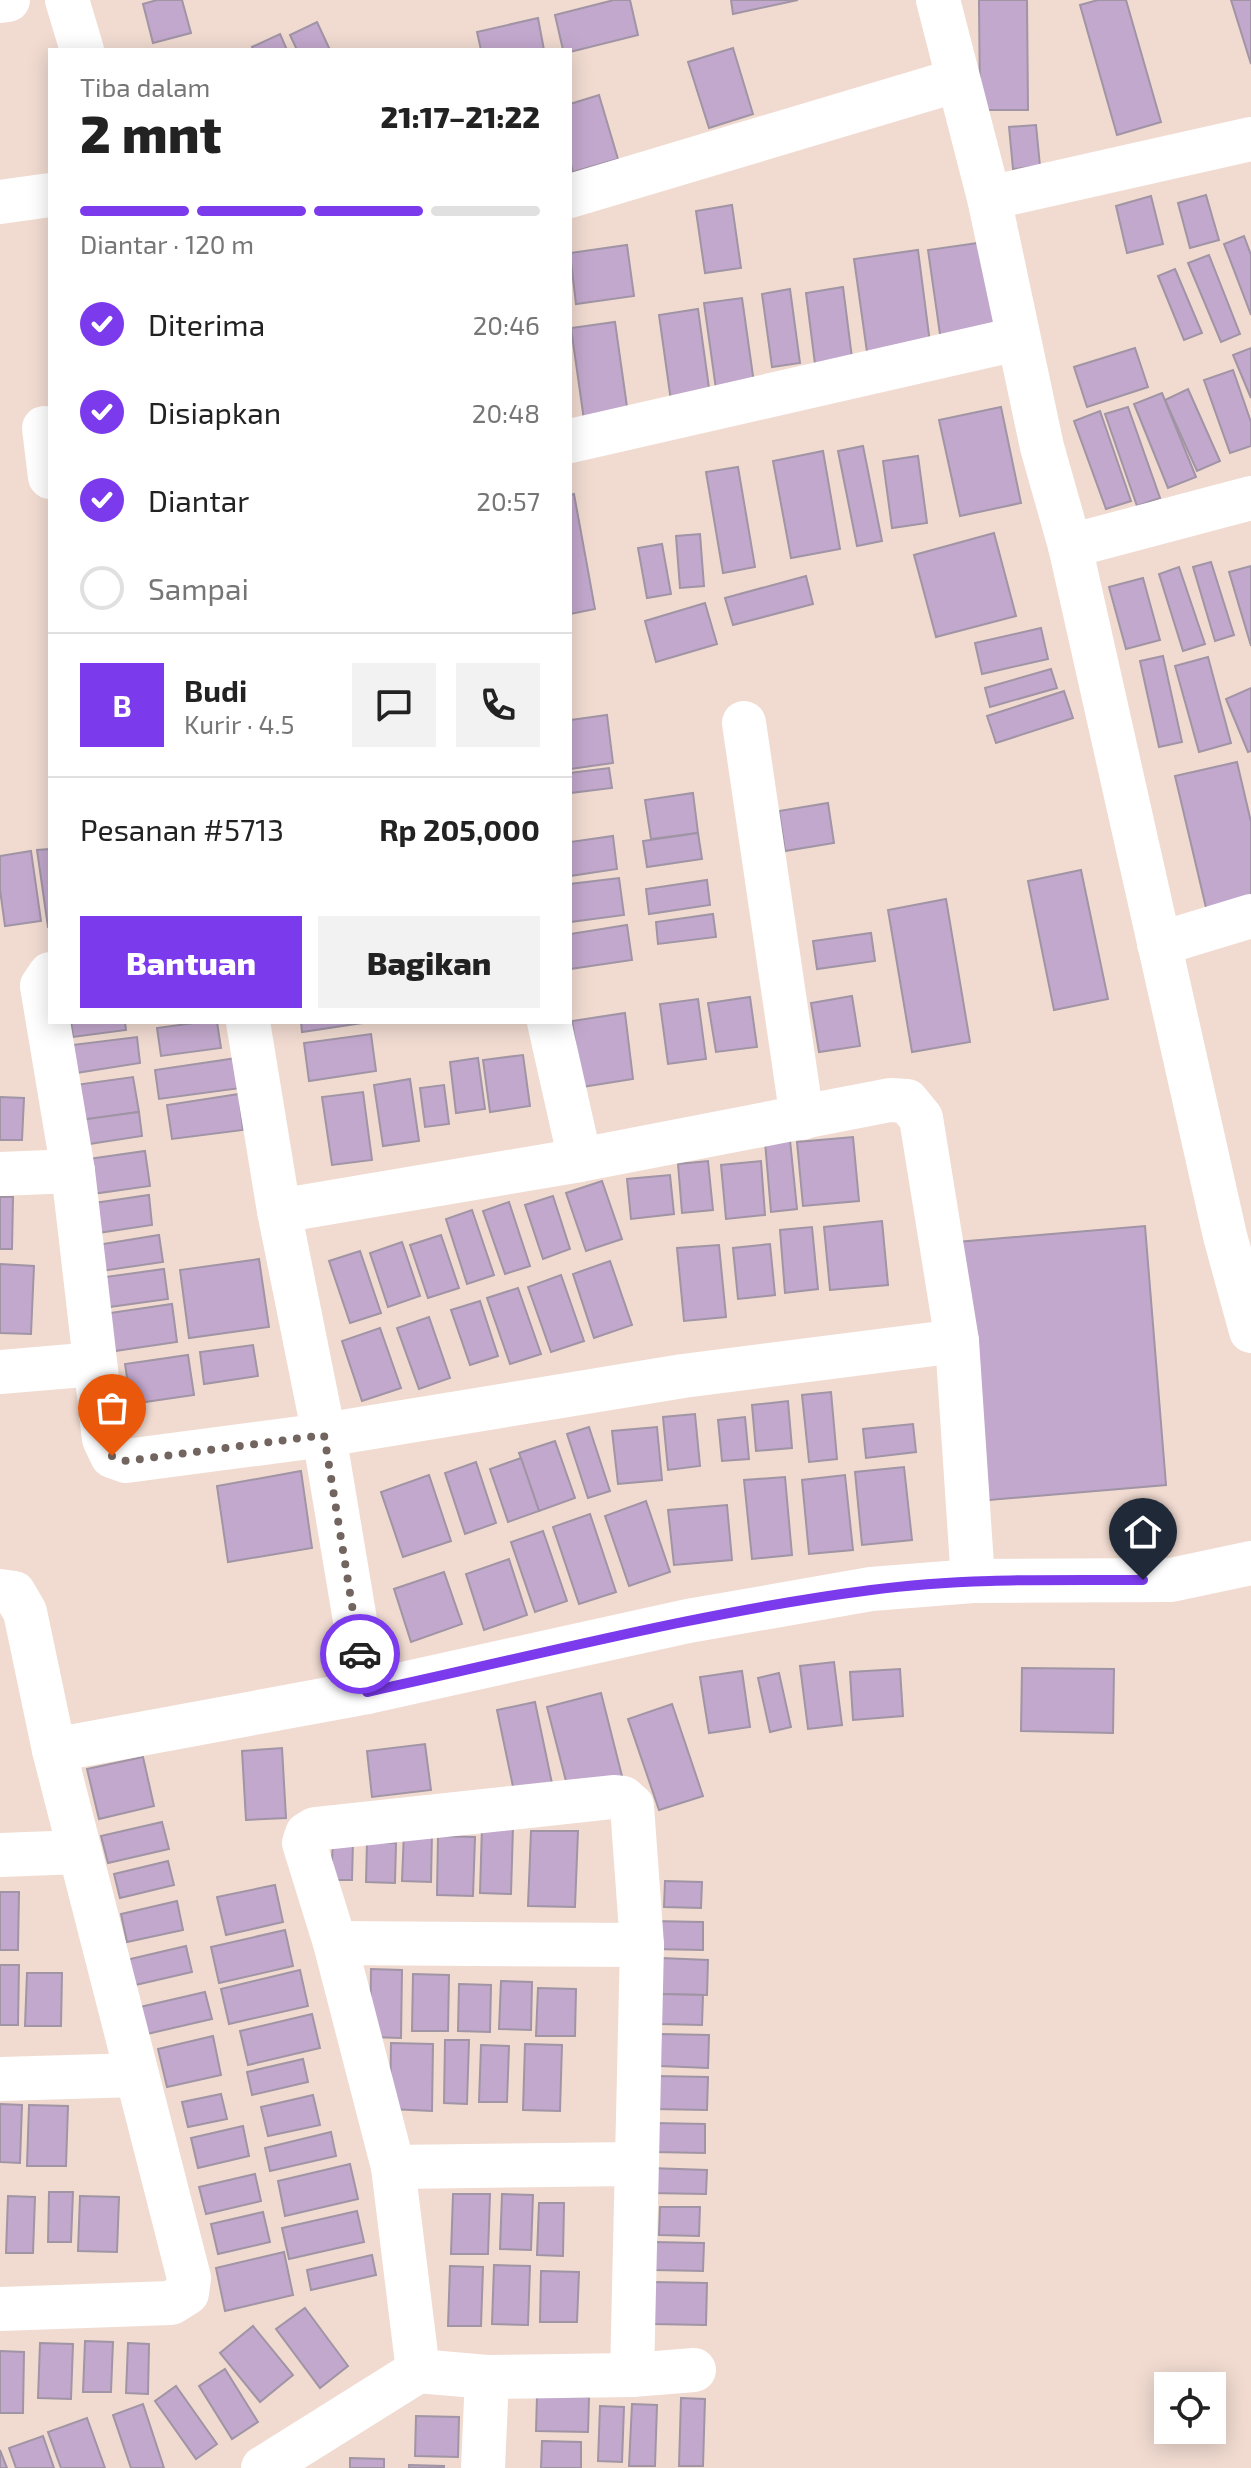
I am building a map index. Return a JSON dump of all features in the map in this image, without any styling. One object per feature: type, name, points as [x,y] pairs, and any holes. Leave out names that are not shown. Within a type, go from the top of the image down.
[{"type":"street","points":[[0,1],[8,0]]},
{"type":"street","points":[[67,0],[81,48]]},
{"type":"street","points":[[938,0],[989,198],[1017,339],[1042,447],[1070,546],[1159,944],[1238,1233],[1251,1331]]},
{"type":"street","points":[[572,195],[958,80]]},
{"type":"street","points":[[989,198],[1251,139]]},
{"type":"street","points":[[0,202],[48,195]]},
{"type":"street","points":[[572,441],[1017,339]]},
{"type":"street","points":[[44,428],[48,461]]},
{"type":"street","points":[[1070,546],[1251,498]]},
{"type":"street","points":[[744,723],[802,1118]]},
{"type":"street","points":[[1159,944],[1251,916]]},
{"type":"street","points":[[48,977],[42,986],[48,1022]]},
{"type":"street","points":[[48,1024],[73,1171],[104,1439],[112,1456],[126,1461],[324,1435],[683,1376],[957,1341]]},
{"type":"street","points":[[248,1024],[279,1211],[324,1435],[367,1692]]},
{"type":"street","points":[[549,1024],[580,1160]]},
{"type":"street","points":[[279,1211],[580,1160],[890,1100],[907,1101],[921,1118],[957,1341],[973,1581]]},
{"type":"street","points":[[0,1174],[73,1171]]},
{"type":"street","points":[[0,1372],[95,1364]]},
{"type":"street","points":[[54,1750],[367,1692],[688,1621],[871,1589],[973,1581],[1171,1580],[1251,1563]]},
{"type":"street","points":[[0,1591],[14,1593],[25,1612],[54,1750],[189,2278],[187,2293],[171,2303],[0,2309]]},
{"type":"street","points":[[418,2371],[393,2167],[335,1943],[304,1843],[307,1834],[315,1829],[613,1797],[623,1798],[632,1806],[642,1945],[632,2375]]},
{"type":"street","points":[[0,1855],[80,1852]]},
{"type":"street","points":[[335,1943],[642,1945]]},
{"type":"street","points":[[0,2079],[137,2075]]},
{"type":"street","points":[[393,2167],[636,2164]]},
{"type":"street","points":[[274,2465],[418,2371],[487,2377],[632,2375],[694,2370]]},
{"type":"street","points":[[483,2468],[487,2377]]},
{"type":"building","points":[[157,0],[182,0],[191,33],[153,43],[143,4]]},
{"type":"building","points":[[614,0],[630,0],[638,35],[572,52],[572,48],[563,48],[555,15]]},
{"type":"building","points":[[731,0],[798,0],[733,14]]},
{"type":"building","points":[[979,0],[1027,0],[1028,110],[980,110]]},
{"type":"building","points":[[1098,0],[1126,0],[1161,122],[1117,135],[1080,5]]},
{"type":"building","points":[[1231,0],[1251,0],[1251,64]]},
{"type":"building","points":[[538,18],[544,48],[481,48],[477,32]]},
{"type":"building","points":[[317,22],[329,48],[296,48],[290,35]]},
{"type":"building","points":[[280,34],[286,48],[253,48]]},
{"type":"building","points":[[733,48],[753,114],[709,128],[688,62]]},
{"type":"building","points":[[599,95],[618,159],[573,172],[572,103]]},
{"type":"building","points":[[1036,125],[1040,166],[1013,169],[1009,127]]},
{"type":"building","points":[[1206,195],[1219,240],[1190,248],[1178,203]]},
{"type":"building","points":[[1151,196],[1163,244],[1127,253],[1116,206]]},
{"type":"building","points":[[732,205],[741,268],[705,273],[696,211]]},
{"type":"building","points":[[1244,236],[1251,255],[1251,315],[1224,244]]},
{"type":"building","points":[[992,241],[1005,339],[942,348],[928,250]]},
{"type":"building","points":[[627,245],[634,296],[576,304],[572,253]]},
{"type":"building","points":[[918,250],[930,343],[867,352],[854,259]]},
{"type":"building","points":[[1209,255],[1240,334],[1221,342],[1188,263]]},
{"type":"building","points":[[1175,269],[1202,333],[1184,340],[1158,276]]},
{"type":"building","points":[[843,287],[852,358],[815,364],[806,293]]},
{"type":"building","points":[[790,289],[800,363],[772,367],[762,294]]},
{"type":"building","points":[[742,298],[754,383],[716,389],[704,303]]},
{"type":"building","points":[[698,309],[710,395],[671,401],[659,315]]},
{"type":"building","points":[[615,322],[629,421],[585,427],[572,328]]},
{"type":"building","points":[[1135,348],[1148,387],[1087,407],[1074,367]]},
{"type":"building","points":[[1251,348],[1251,398],[1233,355]]},
{"type":"building","points":[[1233,370],[1251,422],[1251,446],[1230,453],[1204,380]]},
{"type":"building","points":[[1188,389],[1220,461],[1197,471],[1165,400]]},
{"type":"building","points":[[1162,393],[1196,477],[1168,488],[1134,404]]},
{"type":"building","points":[[1001,407],[1021,503],[960,516],[939,420]]},
{"type":"building","points":[[1128,407],[1160,498],[1137,506],[1105,414]]},
{"type":"building","points":[[1100,411],[1131,501],[1106,509],[1074,421]]},
{"type":"building","points":[[863,446],[882,541],[857,546],[838,451]]},
{"type":"building","points":[[823,451],[840,549],[791,558],[773,461]]},
{"type":"building","points":[[918,456],[927,523],[892,528],[883,461]]},
{"type":"building","points":[[738,467],[755,567],[723,573],[706,472]]},
{"type":"building","points":[[572,494],[595,609],[572,614]]},
{"type":"building","points":[[994,533],[1016,616],[936,637],[914,555]]},
{"type":"building","points":[[700,534],[704,586],[680,588],[676,536]]},
{"type":"building","points":[[662,544],[671,594],[647,598],[638,548]]},
{"type":"building","points":[[1211,562],[1234,635],[1215,641],[1193,567]]},
{"type":"building","points":[[1251,566],[1251,646],[1229,572]]},
{"type":"building","points":[[1179,567],[1205,644],[1183,651],[1159,574]]},
{"type":"building","points":[[806,576],[813,604],[733,625],[725,598]]},
{"type":"building","points":[[1143,578],[1160,640],[1126,649],[1109,587]]},
{"type":"building","points":[[705,603],[717,644],[656,662],[645,621]]},
{"type":"building","points":[[1041,628],[1048,659],[982,674],[975,643]]},
{"type":"building","points":[[1163,656],[1182,742],[1159,747],[1140,661]]},
{"type":"building","points":[[1208,657],[1231,743],[1199,752],[1175,666]]},
{"type":"building","points":[[1051,669],[1057,688],[990,707],[985,688]]},
{"type":"building","points":[[1251,688],[1251,751],[1248,752],[1226,699]]},
{"type":"building","points":[[1064,691],[1073,718],[996,743],[987,716]]},
{"type":"building","points":[[607,715],[613,763],[572,769],[572,720]]},
{"type":"building","points":[[1237,762],[1251,822],[1251,905],[1208,916],[1175,776]]},
{"type":"building","points":[[609,768],[612,788],[572,793],[572,773]]},
{"type":"building","points":[[693,793],[698,833],[651,839],[645,800]]},
{"type":"building","points":[[828,803],[834,843],[785,851],[779,811]]},
{"type":"building","points":[[698,833],[702,859],[647,867],[643,841]]},
{"type":"building","points":[[613,836],[617,869],[572,876],[572,842]]},
{"type":"building","points":[[48,849],[48,927],[37,850]]},
{"type":"building","points":[[31,851],[41,921],[5,926],[0,890],[0,856]]},
{"type":"building","points":[[1081,870],[1108,999],[1054,1010],[1028,881]]},
{"type":"building","points":[[619,878],[624,915],[572,922],[572,884]]},
{"type":"building","points":[[707,880],[710,905],[649,914],[646,889]]},
{"type":"building","points":[[946,899],[970,1042],[912,1052],[888,910]]},
{"type":"building","points":[[713,914],[716,937],[658,944],[656,922]]},
{"type":"building","points":[[627,925],[632,960],[572,969],[572,934]]},
{"type":"building","points":[[871,933],[875,961],[817,969],[813,941]]},
{"type":"building","points":[[852,996],[860,1046],[819,1052],[811,1003]]},
{"type":"building","points":[[750,997],[757,1047],[716,1052],[708,1003]]},
{"type":"building","points":[[698,999],[706,1059],[668,1064],[660,1004]]},
{"type":"building","points":[[625,1013],[633,1079],[582,1087],[572,1021]]},
{"type":"building","points":[[71,1024],[125,1024],[126,1030],[73,1037]]},
{"type":"building","points":[[217,1024],[221,1048],[161,1056],[157,1028]]},
{"type":"building","points":[[301,1024],[356,1024],[302,1032]]},
{"type":"building","points":[[371,1034],[376,1071],[309,1081],[304,1043]]},
{"type":"building","points":[[137,1037],[140,1063],[76,1073],[72,1045]]},
{"type":"building","points":[[523,1055],[530,1106],[490,1112],[483,1060]]},
{"type":"building","points":[[237,1058],[241,1088],[159,1099],[155,1070]]},
{"type":"building","points":[[478,1058],[485,1109],[456,1113],[450,1062]]},
{"type":"building","points":[[133,1077],[139,1112],[73,1121],[68,1086]]},
{"type":"building","points":[[410,1079],[419,1141],[383,1146],[374,1085]]},
{"type":"building","points":[[444,1085],[449,1124],[425,1127],[420,1088]]},
{"type":"building","points":[[363,1092],[372,1160],[332,1165],[322,1097]]},
{"type":"building","points":[[239,1094],[243,1130],[172,1139],[167,1105]]},
{"type":"building","points":[[0,1097],[24,1098],[22,1140],[0,1140]]},
{"type":"building","points":[[139,1112],[142,1136],[76,1146],[73,1121]]},
{"type":"building","points":[[853,1137],[859,1201],[803,1206],[797,1142]]},
{"type":"building","points":[[790,1140],[797,1209],[771,1212],[765,1142]]},
{"type":"building","points":[[145,1151],[150,1186],[92,1194],[88,1159]]},
{"type":"building","points":[[708,1161],[713,1210],[682,1213],[678,1164]]},
{"type":"building","points":[[761,1161],[765,1215],[726,1219],[721,1165]]},
{"type":"building","points":[[670,1175],[674,1214],[631,1219],[627,1179]]},
{"type":"building","points":[[602,1181],[622,1239],[586,1251],[566,1193]]},
{"type":"building","points":[[149,1195],[152,1225],[91,1234],[87,1204]]},
{"type":"building","points":[[553,1196],[570,1249],[543,1259],[525,1205]]},
{"type":"building","points":[[0,1197],[13,1197],[12,1249],[0,1249]]},
{"type":"building","points":[[509,1202],[530,1266],[505,1274],[483,1211]]},
{"type":"building","points":[[472,1210],[494,1275],[467,1284],[446,1219]]},
{"type":"building","points":[[882,1221],[888,1285],[830,1290],[824,1227]]},
{"type":"building","points":[[1145,1226],[1166,1485],[978,1501],[957,1242]]},
{"type":"building","points":[[812,1227],[818,1289],[785,1293],[780,1230]]},
{"type":"building","points":[[159,1235],[163,1262],[101,1271],[97,1245]]},
{"type":"building","points":[[441,1235],[459,1288],[428,1298],[410,1245]]},
{"type":"building","points":[[402,1242],[420,1296],[388,1307],[370,1253]]},
{"type":"building","points":[[770,1244],[775,1295],[738,1299],[733,1248]]},
{"type":"building","points":[[719,1245],[726,1317],[684,1321],[677,1248]]},
{"type":"building","points":[[360,1251],[381,1313],[350,1323],[329,1261]]},
{"type":"building","points":[[259,1259],[269,1327],[189,1338],[180,1270]]},
{"type":"building","points":[[610,1261],[632,1325],[594,1338],[573,1274]]},
{"type":"building","points":[[0,1264],[34,1266],[31,1334],[0,1333]]},
{"type":"building","points":[[164,1269],[168,1299],[102,1308],[98,1278]]},
{"type":"building","points":[[561,1275],[584,1341],[551,1352],[528,1287]]},
{"type":"building","points":[[518,1288],[541,1354],[510,1364],[487,1298]]},
{"type":"building","points":[[480,1301],[498,1356],[470,1365],[451,1310]]},
{"type":"building","points":[[172,1304],[177,1342],[108,1352],[103,1314]]},
{"type":"building","points":[[429,1317],[450,1378],[419,1389],[397,1328]]},
{"type":"building","points":[[380,1328],[401,1388],[362,1401],[342,1341]]},
{"type":"building","points":[[253,1345],[258,1376],[204,1384],[200,1352]]},
{"type":"building","points":[[188,1355],[194,1395],[131,1404],[125,1364]]},
{"type":"building","points":[[831,1392],[837,1459],[809,1462],[802,1395]]},
{"type":"building","points":[[788,1401],[792,1448],[756,1451],[752,1405]]},
{"type":"building","points":[[695,1414],[700,1466],[668,1470],[663,1417]]},
{"type":"building","points":[[745,1417],[749,1459],[722,1461],[718,1420]]},
{"type":"building","points":[[913,1424],[916,1452],[866,1458],[863,1429]]},
{"type":"building","points":[[589,1427],[610,1491],[588,1498],[567,1434]]},
{"type":"building","points":[[657,1427],[662,1480],[618,1484],[612,1431]]},
{"type":"building","points":[[555,1441],[575,1498],[539,1511],[519,1453]]},
{"type":"building","points":[[521,1458],[539,1511],[508,1522],[490,1469]]},
{"type":"building","points":[[476,1462],[496,1523],[465,1534],[445,1473]]},
{"type":"building","points":[[904,1467],[912,1540],[862,1545],[855,1472]]},
{"type":"building","points":[[301,1471],[312,1548],[228,1562],[217,1486]]},
{"type":"building","points":[[429,1475],[451,1541],[403,1557],[381,1492]]},
{"type":"building","points":[[845,1475],[853,1550],[809,1554],[802,1480]]},
{"type":"building","points":[[785,1477],[792,1555],[752,1559],[744,1480]]},
{"type":"building","points":[[646,1501],[670,1572],[629,1586],[605,1516]]},
{"type":"building","points":[[727,1505],[732,1560],[674,1565],[668,1510]]},
{"type":"building","points":[[590,1514],[616,1592],[579,1604],[553,1527]]},
{"type":"building","points":[[543,1531],[567,1601],[535,1612],[511,1542]]},
{"type":"building","points":[[509,1559],[527,1615],[484,1630],[466,1574]]},
{"type":"building","points":[[444,1572],[462,1624],[411,1642],[394,1589]]},
{"type":"building","points":[[834,1662],[842,1725],[808,1729],[800,1666]]},
{"type":"building","points":[[1022,1668],[1114,1669],[1113,1733],[1021,1731]]},
{"type":"building","points":[[900,1669],[903,1716],[853,1720],[850,1672]]},
{"type":"building","points":[[742,1671],[750,1727],[709,1733],[700,1677]]},
{"type":"building","points":[[779,1673],[791,1727],[770,1732],[758,1678]]},
{"type":"building","points":[[601,1693],[623,1780],[569,1793],[547,1707]]},
{"type":"building","points":[[535,1702],[554,1793],[516,1801],[497,1710]]},
{"type":"building","points":[[672,1704],[703,1796],[659,1810],[628,1719]]},
{"type":"building","points":[[425,1744],[431,1790],[372,1797],[367,1751]]},
{"type":"building","points":[[282,1748],[286,1818],[246,1820],[242,1751]]},
{"type":"building","points":[[143,1757],[154,1806],[99,1819],[87,1769]]},
{"type":"building","points":[[162,1822],[169,1849],[108,1863],[101,1836]]},
{"type":"building","points":[[482,1826],[513,1827],[511,1894],[480,1893]]},
{"type":"building","points":[[531,1831],[578,1831],[575,1907],[528,1906]]},
{"type":"building","points":[[404,1832],[432,1832],[431,1882],[402,1881]]},
{"type":"building","points":[[438,1836],[475,1837],[473,1896],[437,1895]]},
{"type":"building","points":[[333,1840],[353,1841],[352,1880],[331,1880]]},
{"type":"building","points":[[367,1842],[396,1843],[395,1883],[366,1882]]},
{"type":"building","points":[[168,1861],[174,1885],[120,1898],[114,1874]]},
{"type":"building","points":[[665,1881],[702,1882],[701,1908],[664,1907]]},
{"type":"building","points":[[275,1885],[283,1922],[226,1935],[217,1897]]},
{"type":"building","points":[[0,1892],[19,1892],[18,1950],[0,1950]]},
{"type":"building","points":[[177,1901],[183,1930],[127,1942],[121,1914]]},
{"type":"building","points":[[651,1921],[703,1922],[703,1950],[650,1949]]},
{"type":"building","points":[[285,1930],[293,1966],[219,1983],[211,1947]]},
{"type":"building","points":[[186,1946],[192,1972],[131,1986],[126,1960]]},
{"type":"building","points":[[661,1958],[708,1960],[707,1995],[660,1994]]},
{"type":"building","points":[[0,1965],[19,1965],[18,2025],[0,2025]]},
{"type":"building","points":[[371,1969],[402,1970],[401,2038],[370,2037]]},
{"type":"building","points":[[300,1970],[308,2006],[229,2024],[221,1989]]},
{"type":"building","points":[[27,1973],[62,1973],[61,2026],[25,2026]]},
{"type":"building","points":[[413,1974],[449,1975],[448,2031],[412,2031]]},
{"type":"building","points":[[501,1981],[532,1982],[531,2030],[499,2029]]},
{"type":"building","points":[[459,1984],[491,1985],[490,2032],[458,2031]]},
{"type":"building","points":[[538,1988],[576,1989],[575,2036],[536,2036]]},
{"type":"building","points":[[205,1992],[212,2019],[147,2034],[140,2007]]},
{"type":"building","points":[[660,1994],[703,1995],[702,2025],[659,2024]]},
{"type":"building","points":[[312,2014],[320,2048],[248,2065],[240,2031]]},
{"type":"building","points":[[661,2034],[709,2035],[708,2068],[660,2066]]},
{"type":"building","points":[[213,2036],[221,2075],[167,2087],[158,2049]]},
{"type":"building","points":[[445,2040],[469,2040],[467,2104],[444,2103]]},
{"type":"building","points":[[391,2043],[433,2044],[432,2111],[390,2109]]},
{"type":"building","points":[[525,2044],[562,2045],[560,2111],[523,2110]]},
{"type":"building","points":[[481,2045],[509,2046],[507,2102],[479,2102]]},
{"type":"building","points":[[303,2059],[308,2082],[252,2095],[247,2072]]},
{"type":"building","points":[[656,2076],[708,2077],[707,2110],[655,2109]]},
{"type":"building","points":[[221,2094],[227,2119],[188,2127],[182,2102]]},
{"type":"building","points":[[313,2095],[320,2125],[268,2136],[261,2107]]},
{"type":"building","points":[[0,2104],[22,2105],[20,2163],[0,2162]]},
{"type":"building","points":[[29,2105],[68,2106],[66,2166],[27,2166]]},
{"type":"building","points":[[653,2123],[705,2124],[705,2153],[653,2152]]},
{"type":"building","points":[[243,2126],[249,2156],[198,2168],[191,2138]]},
{"type":"building","points":[[331,2132],[336,2156],[270,2171],[265,2148]]},
{"type":"building","points":[[350,2164],[358,2199],[285,2216],[278,2181]]},
{"type":"building","points":[[650,2168],[707,2170],[706,2194],[649,2193]]},
{"type":"building","points":[[255,2174],[261,2201],[206,2214],[199,2187]]},
{"type":"building","points":[[49,2192],[73,2192],[71,2242],[48,2242]]},
{"type":"building","points":[[453,2194],[490,2194],[488,2254],[451,2254]]},
{"type":"building","points":[[502,2194],[533,2195],[531,2250],[500,2249]]},
{"type":"building","points":[[8,2196],[35,2197],[33,2253],[6,2253]]},
{"type":"building","points":[[80,2196],[119,2197],[117,2252],[78,2251]]},
{"type":"building","points":[[539,2203],[564,2203],[563,2256],[537,2255]]},
{"type":"building","points":[[660,2207],[700,2207],[699,2236],[659,2235]]},
{"type":"building","points":[[357,2211],[364,2242],[289,2259],[282,2228]]},
{"type":"building","points":[[263,2212],[270,2242],[218,2254],[211,2224]]},
{"type":"building","points":[[654,2242],[704,2243],[703,2271],[654,2270]]},
{"type":"building","points":[[284,2252],[293,2295],[225,2311],[216,2268]]},
{"type":"building","points":[[372,2255],[376,2275],[311,2290],[307,2270]]},
{"type":"building","points":[[494,2265],[530,2266],[528,2325],[492,2324]]},
{"type":"building","points":[[450,2266],[483,2267],[481,2326],[448,2326]]},
{"type":"building","points":[[541,2271],[579,2272],[577,2322],[540,2322]]},
{"type":"building","points":[[653,2282],[707,2283],[706,2325],[652,2324]]},
{"type":"building","points":[[305,2308],[348,2366],[320,2388],[276,2329]]},
{"type":"building","points":[[253,2326],[293,2375],[260,2402],[220,2353]]},
{"type":"building","points":[[85,2341],[113,2342],[111,2392],[83,2392]]},
{"type":"building","points":[[40,2343],[73,2344],[71,2399],[38,2398]]},
{"type":"building","points":[[128,2343],[149,2344],[148,2394],[126,2393]]},
{"type":"building","points":[[0,2351],[24,2352],[23,2413],[0,2413]]},
{"type":"building","points":[[225,2369],[258,2422],[232,2439],[199,2386]]},
{"type":"building","points":[[176,2386],[217,2444],[196,2459],[155,2401]]},
{"type":"building","points":[[537,2396],[589,2397],[588,2432],[536,2431]]},
{"type":"building","points":[[681,2398],[705,2399],[703,2466],[679,2466]]},
{"type":"building","points":[[143,2404],[164,2468],[131,2468],[113,2415]]},
{"type":"building","points":[[632,2404],[657,2405],[655,2466],[629,2466]]},
{"type":"building","points":[[600,2406],[624,2407],[622,2462],[598,2461]]},
{"type":"building","points":[[416,2416],[459,2417],[458,2457],[415,2456]]},
{"type":"building","points":[[87,2418],[105,2468],[61,2468],[48,2432]]},
{"type":"building","points":[[43,2436],[54,2468],[16,2468],[9,2448]]},
{"type":"building","points":[[542,2441],[581,2442],[581,2468],[541,2468]]},
{"type":"building","points":[[0,2450],[7,2468],[0,2468]]},
{"type":"building","points":[[350,2458],[384,2459],[384,2468],[350,2468]]},
{"type":"building","points":[[409,2465],[444,2466],[444,2468],[409,2468]]},
{"type":"way so far","points":[[112,1456],[126,1461],[324,1435],[360,1654]]},
{"type":"route","points":[[360,1654],[367,1692],[688,1621],[871,1589],[973,1581],[1143,1580]]}]
